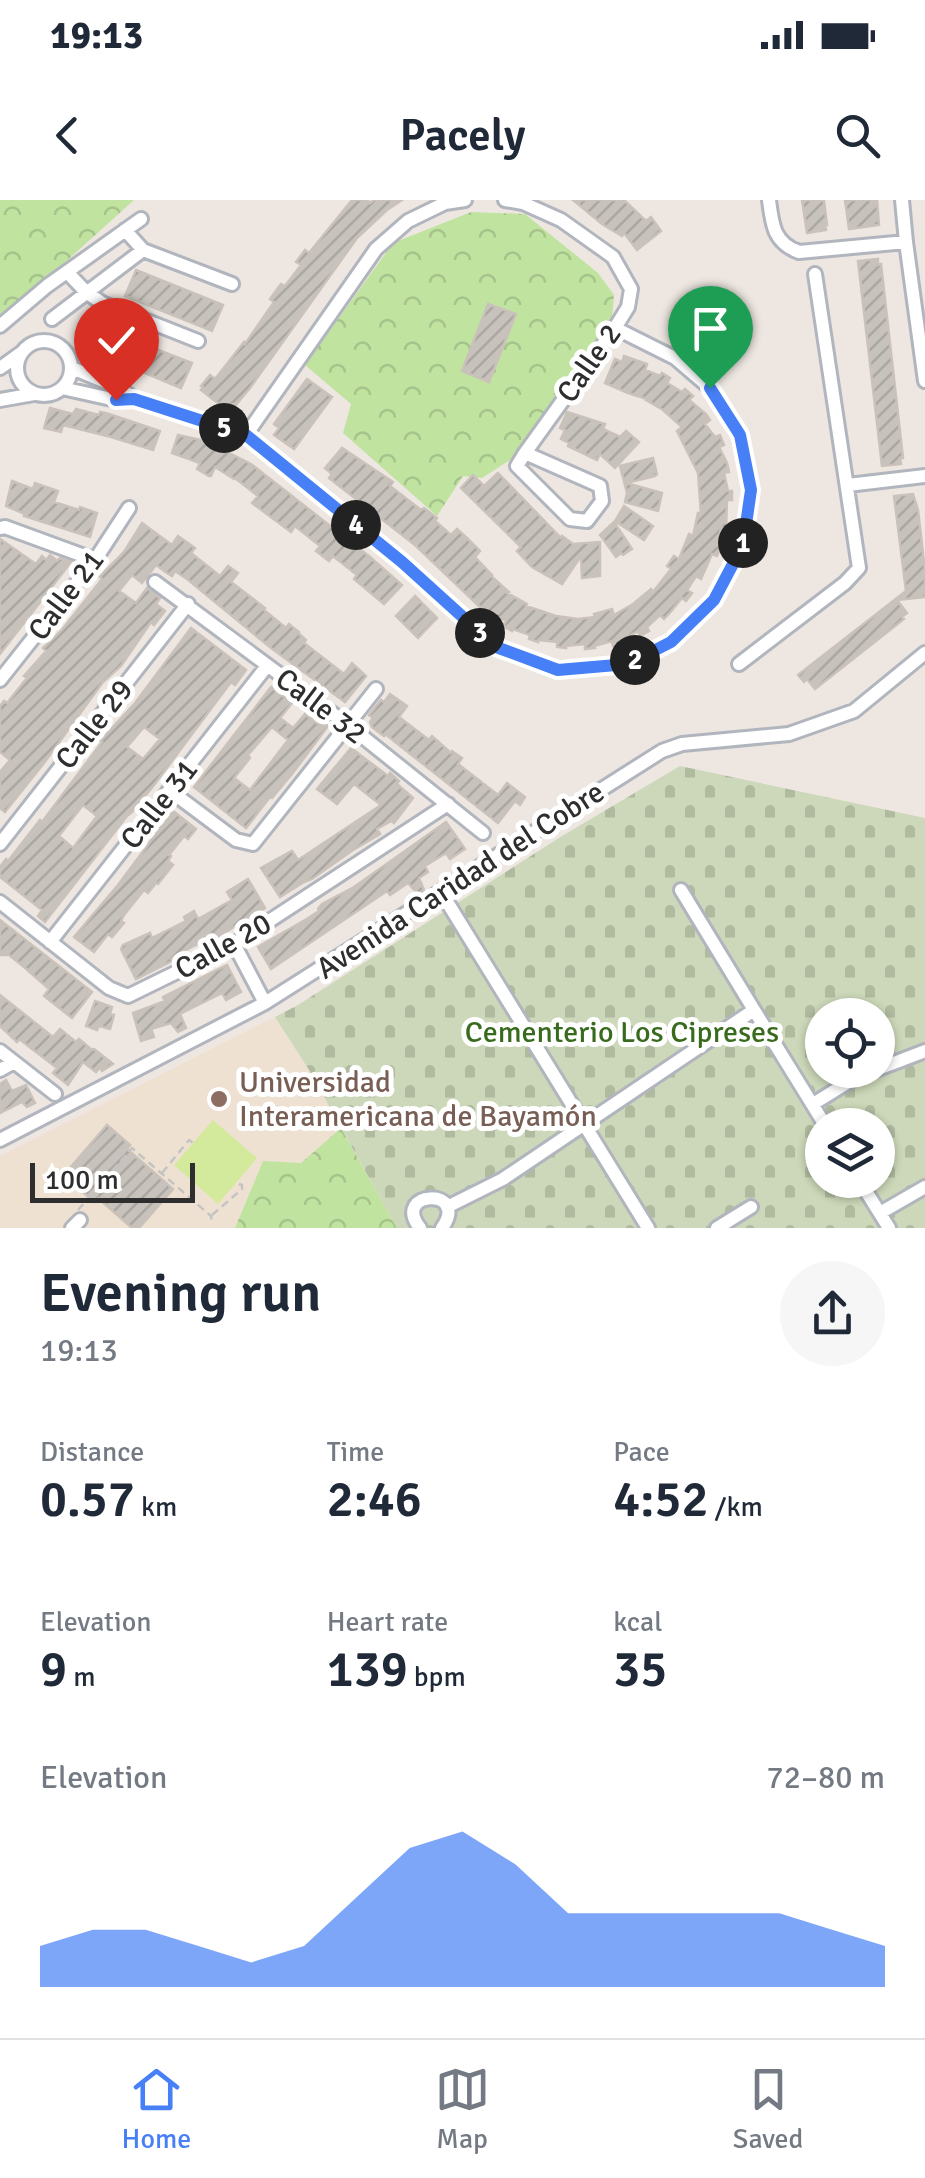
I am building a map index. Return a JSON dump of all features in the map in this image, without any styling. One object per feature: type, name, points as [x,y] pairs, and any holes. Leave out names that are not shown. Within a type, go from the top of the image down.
[{"type":"street","points":[[246,435],[376,249],[408,221],[445,203],[465,200]]},
{"type":"street","name":"Calle 2","points":[[505,200],[523,203],[561,220],[613,257],[631,289],[628,308],[517,466],[570,519],[587,521],[602,501],[600,486],[526,454]]},
{"type":"street","points":[[769,200],[778,236],[785,247],[799,252],[906,242]]},
{"type":"street","points":[[902,200],[925,381]]},
{"type":"street","points":[[0,326],[140,218]]},
{"type":"street","points":[[124,230],[143,250],[232,284]]},
{"type":"street","points":[[52,320],[143,250]]},
{"type":"street","points":[[67,272],[102,303],[198,341]]},
{"type":"street","points":[[739,664],[845,584],[859,568],[815,274]]},
{"type":"street","points":[[72,368],[120,388],[134,399],[246,435],[402,562],[496,647],[558,670],[628,664],[671,642],[714,600],[743,545],[751,490],[740,435],[710,388],[674,358],[615,328]]},
{"type":"street","points":[[0,368],[42,341],[63,348],[72,368],[62,388],[45,396],[0,400]]},
{"type":"street","points":[[23,351],[18,372],[34,394]]},
{"type":"street","points":[[62,388],[116,400],[134,399]]},
{"type":"street","points":[[848,485],[925,476]]},
{"type":"street","name":"Calle 21","points":[[0,680],[94,560],[129,508]]},
{"type":"street","points":[[0,528],[94,560]]},
{"type":"street","name":"Calle 32","points":[[155,582],[348,725],[484,833]]},
{"type":"street","name":"Calle 29","points":[[0,844],[188,604]]},
{"type":"street","name":"Avenida Caridad del Cobre","points":[[0,1140],[265,1004],[662,751],[682,744],[789,734],[854,712],[925,653]]},
{"type":"street","name":"Calle 31","points":[[50,942],[267,666]]},
{"type":"street","points":[[169,790],[236,840],[253,844],[376,689]]},
{"type":"street","name":"Calle 20","points":[[0,902],[109,988],[128,996],[234,944],[448,804]]},
{"type":"street","points":[[681,890],[815,1108]]},
{"type":"street","points":[[441,892],[648,1228]]},
{"type":"street","points":[[234,944],[265,1004]]},
{"type":"street","points":[[447,1207],[503,1179],[754,1010]]},
{"type":"street","points":[[0,1051],[55,1094]]},
{"type":"street","points":[[895,1063],[925,1052]]},
{"type":"street","points":[[0,1070],[14,1062]]},
{"type":"street","points":[[813,1104],[839,1088]]},
{"type":"street","points":[[880,1213],[925,1187]]},
{"type":"street","points":[[420,1228],[413,1215],[417,1204],[433,1197],[447,1207],[448,1218],[442,1228]]},
{"type":"street","points":[[870,1198],[889,1228]]},
{"type":"street","points":[[717,1228],[751,1206]]},
{"type":"path","points":[[162,1173],[190,1140],[193,1143]]},
{"type":"path","points":[[75,1221],[132,1148],[210,1216],[212,1223]]},
{"type":"path","points":[[210,1216],[242,1189],[236,1183]]},
{"type":"shaded area","name":"Universidad Interamericana de Bayamón","points":[[275,1017],[341,1128],[301,1163],[263,1161],[235,1228],[0,1228],[0,1156]]},
{"type":"green space","points":[[0,200],[134,200],[20,303],[0,315]]},
{"type":"green space","points":[[471,212],[525,214],[598,273],[614,295],[612,318],[513,458],[482,478],[463,476],[437,516],[343,433],[351,404],[305,365],[393,243]]},
{"type":"green space","name":"Cementerio Los Cipreses","points":[[680,766],[925,818],[925,1228],[397,1228],[275,1017],[562,836]]},
{"type":"green space","points":[[213,1120],[257,1158],[218,1204],[174,1165]]},
{"type":"green space","points":[[341,1128],[397,1228],[235,1228],[263,1161],[301,1163]]},
{"type":"building","points":[[352,200],[402,200],[357,238],[250,388],[228,411],[201,386],[210,375],[215,379],[245,344],[274,302],[270,299],[301,265],[296,262],[305,250],[309,253]]},
{"type":"building","points":[[573,200],[624,200],[646,221],[651,217],[661,231],[637,250],[624,233],[622,236],[602,224]]},
{"type":"building","points":[[802,200],[824,201],[826,230],[807,233]]},
{"type":"building","points":[[845,200],[877,200],[879,225],[849,229]]},
{"type":"building","points":[[878,259],[903,458],[901,464],[882,466],[858,261]]},
{"type":"building","points":[[136,270],[223,305],[212,331],[125,296]]},
{"type":"building","points":[[488,304],[516,314],[489,382],[462,371]]},
{"type":"building","points":[[695,318],[722,318],[723,330],[714,330],[714,342],[695,342]]},
{"type":"building","points":[[109,331],[192,363],[181,388],[98,356]]},
{"type":"building","points":[[624,356],[647,364],[645,370],[660,376],[662,373],[670,378],[667,383],[693,396],[689,400],[706,414],[710,420],[705,424],[715,437],[720,435],[724,445],[719,447],[727,463],[729,472],[724,473],[732,500],[727,500],[726,529],[721,528],[717,556],[712,554],[701,579],[696,576],[687,590],[692,593],[686,601],[682,598],[664,619],[660,615],[647,627],[649,631],[640,636],[638,631],[623,643],[613,646],[612,641],[585,649],[585,644],[557,647],[557,642],[538,642],[529,639],[530,635],[503,626],[506,621],[488,615],[415,545],[329,478],[332,474],[325,468],[342,448],[393,482],[390,486],[437,518],[435,521],[451,535],[457,529],[468,539],[480,551],[475,557],[491,576],[526,606],[578,619],[612,609],[614,615],[651,589],[653,592],[671,569],[667,566],[674,556],[679,559],[689,534],[693,536],[698,513],[701,514],[698,473],[677,431],[682,427],[647,399],[605,383],[615,359],[622,362]]},
{"type":"building","points":[[307,379],[332,397],[294,449],[274,435],[279,428],[274,424]]},
{"type":"building","points":[[50,408],[73,414],[76,409],[106,413],[160,431],[153,450],[63,425],[61,432],[44,428]]},
{"type":"building","points":[[567,412],[605,424],[603,429],[620,437],[626,431],[639,442],[615,468],[600,454],[597,460],[561,439],[565,430],[560,428]]},
{"type":"building","points":[[178,435],[205,441],[251,464],[402,585],[384,604],[333,556],[329,561],[316,551],[320,546],[295,526],[291,532],[252,503],[258,496],[235,478],[215,467],[209,476],[197,469],[200,463],[172,453]]},
{"type":"building","points":[[653,458],[655,476],[626,483],[662,493],[658,511],[625,502],[627,493],[620,466]]},
{"type":"building","points":[[498,473],[561,538],[573,544],[600,542],[600,576],[582,578],[581,556],[562,584],[532,567],[517,551],[521,547],[461,488],[473,475],[484,486]]},
{"type":"building","points":[[12,481],[33,489],[35,483],[58,491],[54,502],[97,513],[90,537],[24,516],[6,506]]},
{"type":"building","points":[[913,494],[918,510],[925,597],[897,600],[907,613],[904,619],[815,689],[798,675],[906,591],[894,496]]},
{"type":"building","points":[[624,506],[653,526],[644,540],[615,521]]},
{"type":"building","points":[[614,522],[632,549],[616,557],[600,535]]},
{"type":"building","points":[[142,523],[172,545],[178,536],[195,548],[191,553],[220,576],[228,566],[238,573],[231,582],[286,628],[289,624],[299,632],[306,640],[304,643],[344,674],[352,663],[366,676],[345,702],[187,579],[175,571],[172,576],[156,565],[142,583],[132,575],[119,591],[136,603],[147,588],[160,598],[156,604],[165,611],[154,625],[151,622],[121,666],[103,682],[5,812],[0,808],[0,772],[10,760],[0,752],[0,706],[27,678],[24,676],[46,651],[43,648],[124,552]]},
{"type":"building","points":[[0,539],[36,564],[42,556],[46,560],[50,555],[57,561],[60,558],[71,562],[0,654]]},
{"type":"building","points":[[415,596],[437,618],[418,638],[396,616]]},
{"type":"building","points":[[191,628],[246,670],[235,685],[231,682],[45,922],[38,916],[42,910],[0,877],[0,867],[42,822],[100,741],[135,703]],"holes":[[[144,727],[160,739],[143,759],[127,747]],[[83,805],[97,816],[73,848],[59,836]]]},
{"type":"building","points":[[271,687],[292,703],[280,718],[293,728],[305,714],[328,726],[246,828],[194,787]],"holes":[[[272,727],[288,740],[250,790],[234,778]]]},
{"type":"building","points":[[390,694],[407,706],[399,717],[462,758],[458,764],[498,795],[507,783],[525,797],[520,805],[515,801],[498,823],[372,727],[373,718],[369,715]]},
{"type":"building","points":[[351,748],[388,776],[390,773],[413,798],[394,823],[377,829],[380,834],[280,897],[261,868],[292,851],[298,860],[381,805],[354,784],[337,804],[317,789]]},
{"type":"building","points":[[173,811],[196,829],[188,839],[184,836],[169,855],[168,861],[173,865],[158,884],[148,893],[144,890],[124,915],[124,923],[112,937],[108,934],[94,952],[74,937]]},
{"type":"building","points":[[446,822],[465,849],[450,859],[446,853],[425,866],[428,872],[419,878],[424,890],[418,894],[408,883],[390,895],[387,891],[271,969],[258,947],[319,911],[322,904],[354,887]]},
{"type":"building","points":[[248,879],[265,908],[201,947],[198,944],[136,979],[121,949],[123,945],[150,933],[152,938],[186,921],[184,917],[194,911],[198,919],[232,900],[227,892]]},
{"type":"building","points":[[0,920],[92,992],[72,1018],[44,996],[49,989],[24,967],[9,955],[0,955]]},
{"type":"building","points":[[227,965],[241,992],[226,1000],[222,993],[180,1014],[186,1028],[178,1032],[171,1023],[151,1029],[154,1037],[141,1041],[133,1013],[165,1001],[163,997]]},
{"type":"building","points":[[0,995],[53,1037],[60,1029],[113,1064],[96,1072],[83,1062],[68,1085],[53,1073],[57,1068],[0,1026]]},
{"type":"building","points":[[95,1001],[112,1007],[110,1029],[86,1026]]},
{"type":"building","points":[[6,1080],[12,1091],[26,1085],[35,1103],[27,1107],[22,1102],[0,1113],[0,1084]]},
{"type":"building","points":[[107,1125],[130,1145],[127,1149],[173,1189],[139,1228],[132,1228],[98,1198],[94,1202],[64,1175]]},
{"type":"place","name":"Universidad Interamericana de Bayamón","points":[[219,1099]]},
{"type":"route","points":[[116,400],[134,399],[246,435],[402,562],[496,647],[558,670],[628,664],[671,642],[714,600],[743,545],[751,490],[740,435],[710,388]]}]
